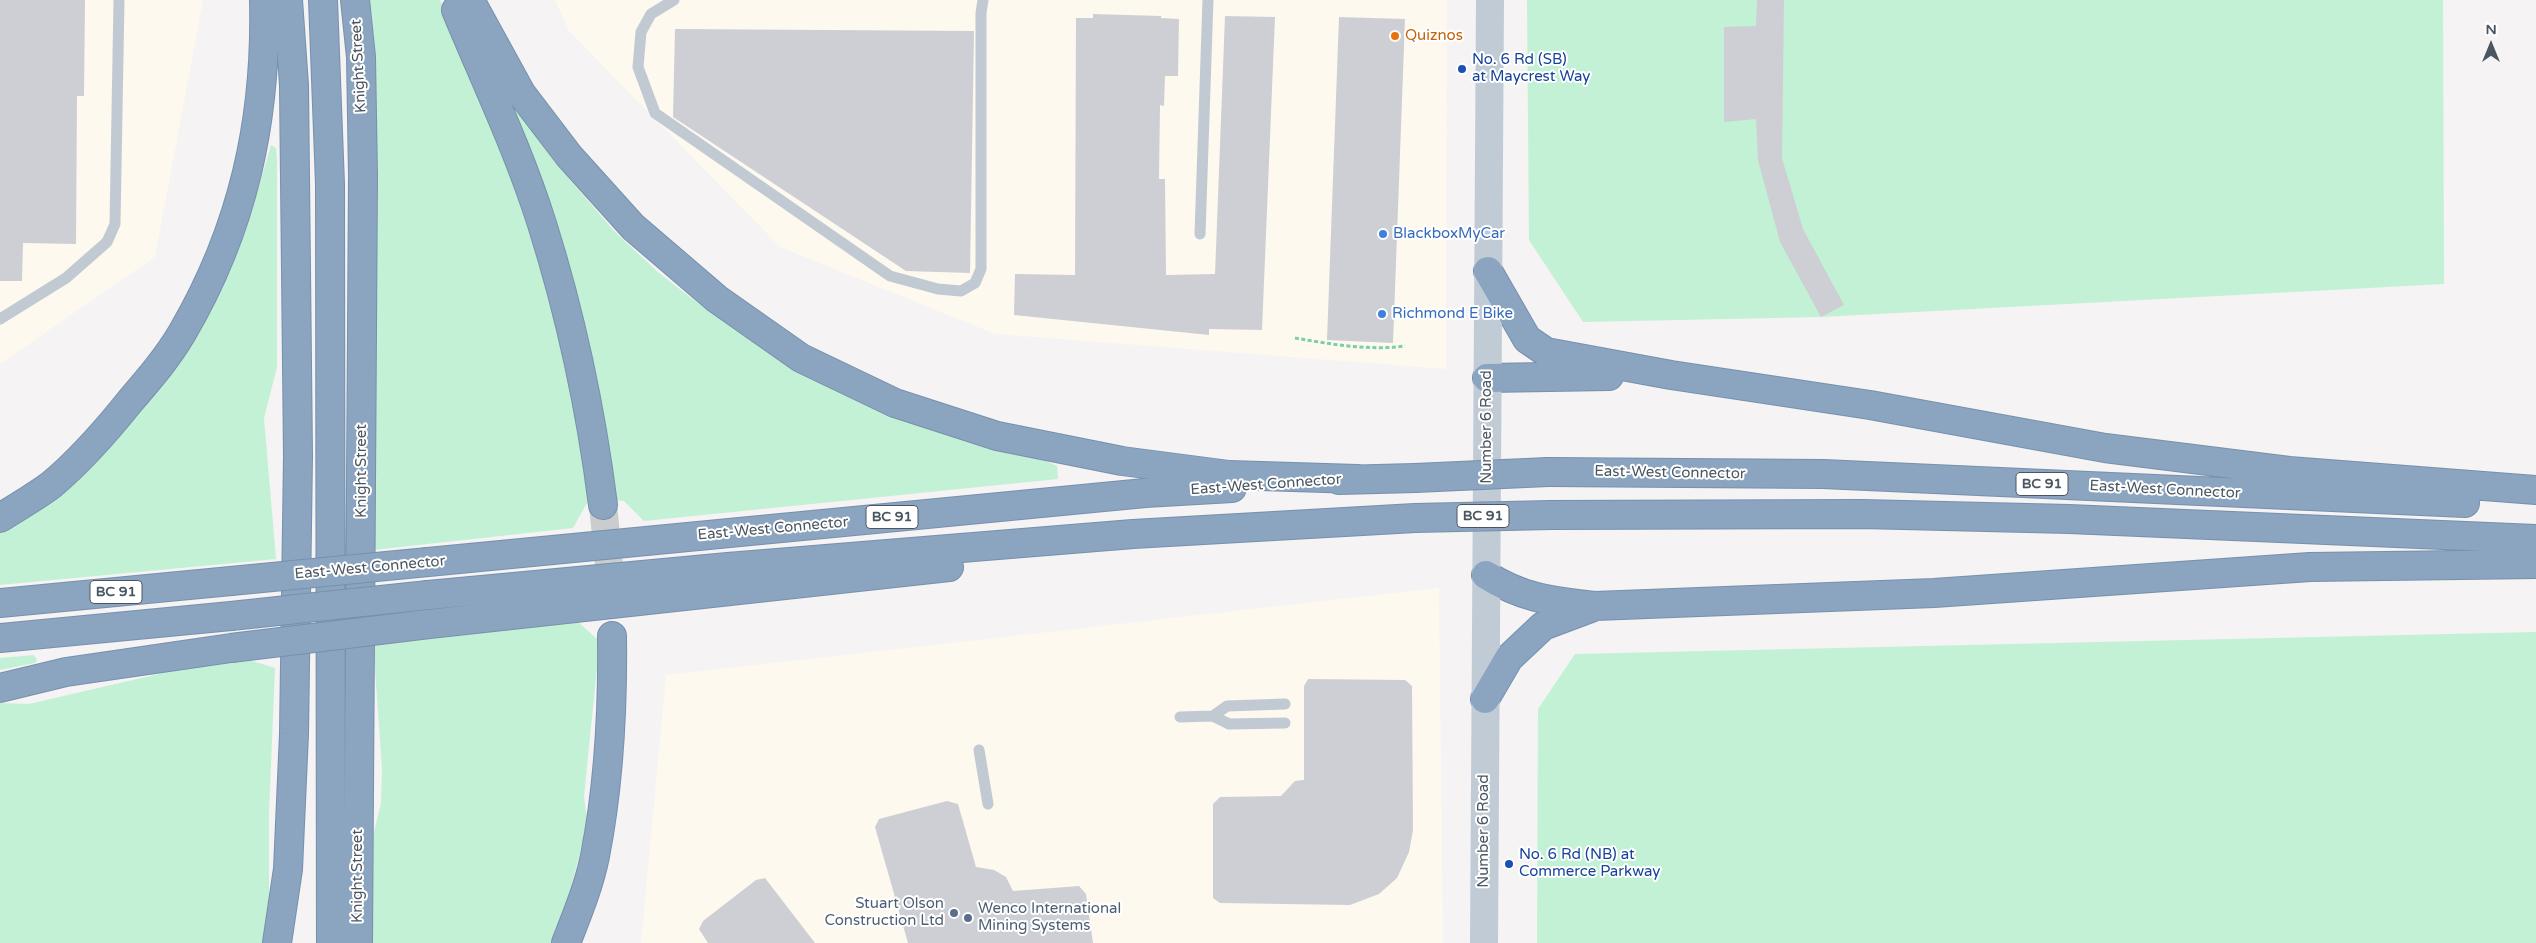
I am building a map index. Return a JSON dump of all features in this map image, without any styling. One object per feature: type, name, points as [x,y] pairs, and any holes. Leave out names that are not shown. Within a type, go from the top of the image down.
[{"type":"highway","points":[[0,518],[50,485],[102,435],[181,335],[212,278],[240,205],[255,143],[261,97],[265,37],[264,0]]},
{"type":"highway","points":[[278,943],[288,869],[293,743],[298,456],[294,84],[288,0]]},
{"type":"highway","name":"Knight Street","points":[[323,0],[330,184],[330,943]]},
{"type":"highway","name":"Knight Street","points":[[355,0],[361,57],[363,176],[358,943]]},
{"type":"highway","points":[[452,0],[541,222],[555,267],[583,385],[596,450],[603,505]]},
{"type":"highway","points":[[470,0],[521,93],[569,156],[633,228],[717,299],[801,358],[895,404],[997,436],[1122,461],[1229,475],[1357,479]]},
{"type":"highway","points":[[1488,271],[1527,339],[1546,352],[1671,375],[1870,406],[2105,448],[2289,471],[2536,490]]},
{"type":"highway","points":[[1487,378],[1671,375]]},
{"type":"highway","name":"East-West Connector","points":[[0,604],[1145,493],[1357,479],[1548,472],[1823,474],[2536,506]]},
{"type":"highway","name":"East-West Connector","points":[[0,638],[728,567],[1133,534],[1415,518],[1551,515],[1862,514],[2059,518],[2536,539]]},
{"type":"highway","points":[[0,688],[66,672],[231,648],[428,624],[953,567],[1133,534]]},
{"type":"highway","points":[[1486,575],[1508,589],[1543,600],[1595,606],[1934,593],[2310,567],[2536,564]]},
{"type":"highway","points":[[1485,700],[1508,658],[1543,626],[1595,606]]},
{"type":"highway","points":[[566,943],[595,857],[612,703],[612,636]]},
{"type":"main road","name":"Number 6 Road","points":[[1484,943],[1490,0]]},
{"type":"lane","points":[[0,319],[66,278],[107,242],[114,224],[120,0]]},
{"type":"lane","points":[[674,0],[651,14],[641,32],[638,66],[655,113],[890,276],[938,289],[961,291],[975,283],[981,269],[981,13],[983,0]]},
{"type":"lane","points":[[1200,234],[1208,0]]},
{"type":"lane","points":[[1214,716],[1227,706],[1285,704]]},
{"type":"lane","points":[[1180,718],[1214,716],[1229,724],[1285,723]]},
{"type":"lane","points":[[979,750],[988,804]]},
{"type":"path","points":[[1295,338],[1327,344],[1392,348],[1405,346]]},
{"type":"shaded area","points":[[0,0],[203,0],[155,257],[0,364]]},
{"type":"shaded area","points":[[555,0],[1447,0],[1446,369],[995,334],[780,247],[569,31]]},
{"type":"shaded area","points":[[1439,588],[1443,943],[641,943],[666,675]]},
{"type":"green space","points":[[368,0],[440,0],[506,162],[542,261],[558,320],[593,501],[587,503],[573,528],[373,550]]},
{"type":"green space","points":[[1527,0],[2443,0],[2444,284],[1821,317],[1583,322],[1529,240]]},
{"type":"green space","points":[[514,105],[552,159],[615,232],[659,273],[708,311],[764,348],[989,446],[1046,461],[1057,466],[1058,479],[644,521],[624,501],[614,500],[598,389],[577,295],[512,106]]},
{"type":"green space","points":[[271,145],[276,148],[277,160],[277,367],[264,418],[276,559],[0,585],[0,530],[64,485],[239,242],[256,196]]},
{"type":"green space","points":[[577,621],[596,638],[600,638],[584,796],[587,820],[562,922],[554,943],[371,943],[371,844],[381,803],[382,769],[373,641]]},
{"type":"green space","points":[[2536,632],[2536,943],[1537,943],[1538,709],[1575,654]]},
{"type":"green space","points":[[34,655],[37,660],[35,663],[0,670],[0,658]]},
{"type":"green space","points":[[243,658],[275,668],[269,813],[269,922],[265,943],[0,943],[0,703],[29,704],[189,667]]},
{"type":"building","points":[[0,0],[85,0],[84,96],[77,96],[76,244],[23,243],[22,281],[0,281]]},
{"type":"building","points":[[1757,0],[1784,0],[1782,158],[1803,229],[1844,305],[1821,317],[1780,242],[1758,160],[1756,119],[1724,122],[1724,27],[1756,26]]},
{"type":"building","points":[[1093,14],[1161,16],[1161,18],[1179,19],[1178,76],[1165,76],[1164,106],[1160,105],[1159,179],[1165,179],[1166,275],[1215,274],[1225,16],[1275,17],[1262,330],[1209,329],[1209,335],[1014,315],[1015,274],[1075,275],[1076,18],[1093,18]]},
{"type":"building","points":[[1339,17],[1405,19],[1393,343],[1327,340]]},
{"type":"building","points":[[675,29],[974,31],[970,273],[906,271],[673,117]]},
{"type":"building","points":[[1308,679],[1405,680],[1412,686],[1413,830],[1409,852],[1397,878],[1379,894],[1350,905],[1220,903],[1213,898],[1213,804],[1220,797],[1281,796],[1295,781],[1304,780],[1304,686]]},
{"type":"building","points":[[947,801],[958,804],[976,867],[994,870],[1006,877],[1013,891],[1079,886],[1086,894],[1093,943],[908,943],[875,827],[879,819]]},
{"type":"building","points":[[765,878],[815,943],[708,943],[699,929],[703,921],[756,880]]},
{"type":"tunnel","points":[[603,505],[609,565],[612,636]]},
{"type":"place","name":"Quiznos","points":[[1395,36]]},
{"type":"place","name":"No. 6 Rd (SB) at Maycrest Way","points":[[1462,69]]},
{"type":"place","name":"BlackboxMyCar","points":[[1383,234]]},
{"type":"place","name":"Richmond E Bike","points":[[1382,314]]},
{"type":"place","name":"No. 6 Rd (NB) at Commerce Parkway","points":[[1509,864]]},
{"type":"place","name":"Stuart Olson Construction Ltd","points":[[954,913]]},
{"type":"place","name":"Wenco International Mining Systems","points":[[968,918]]}]
